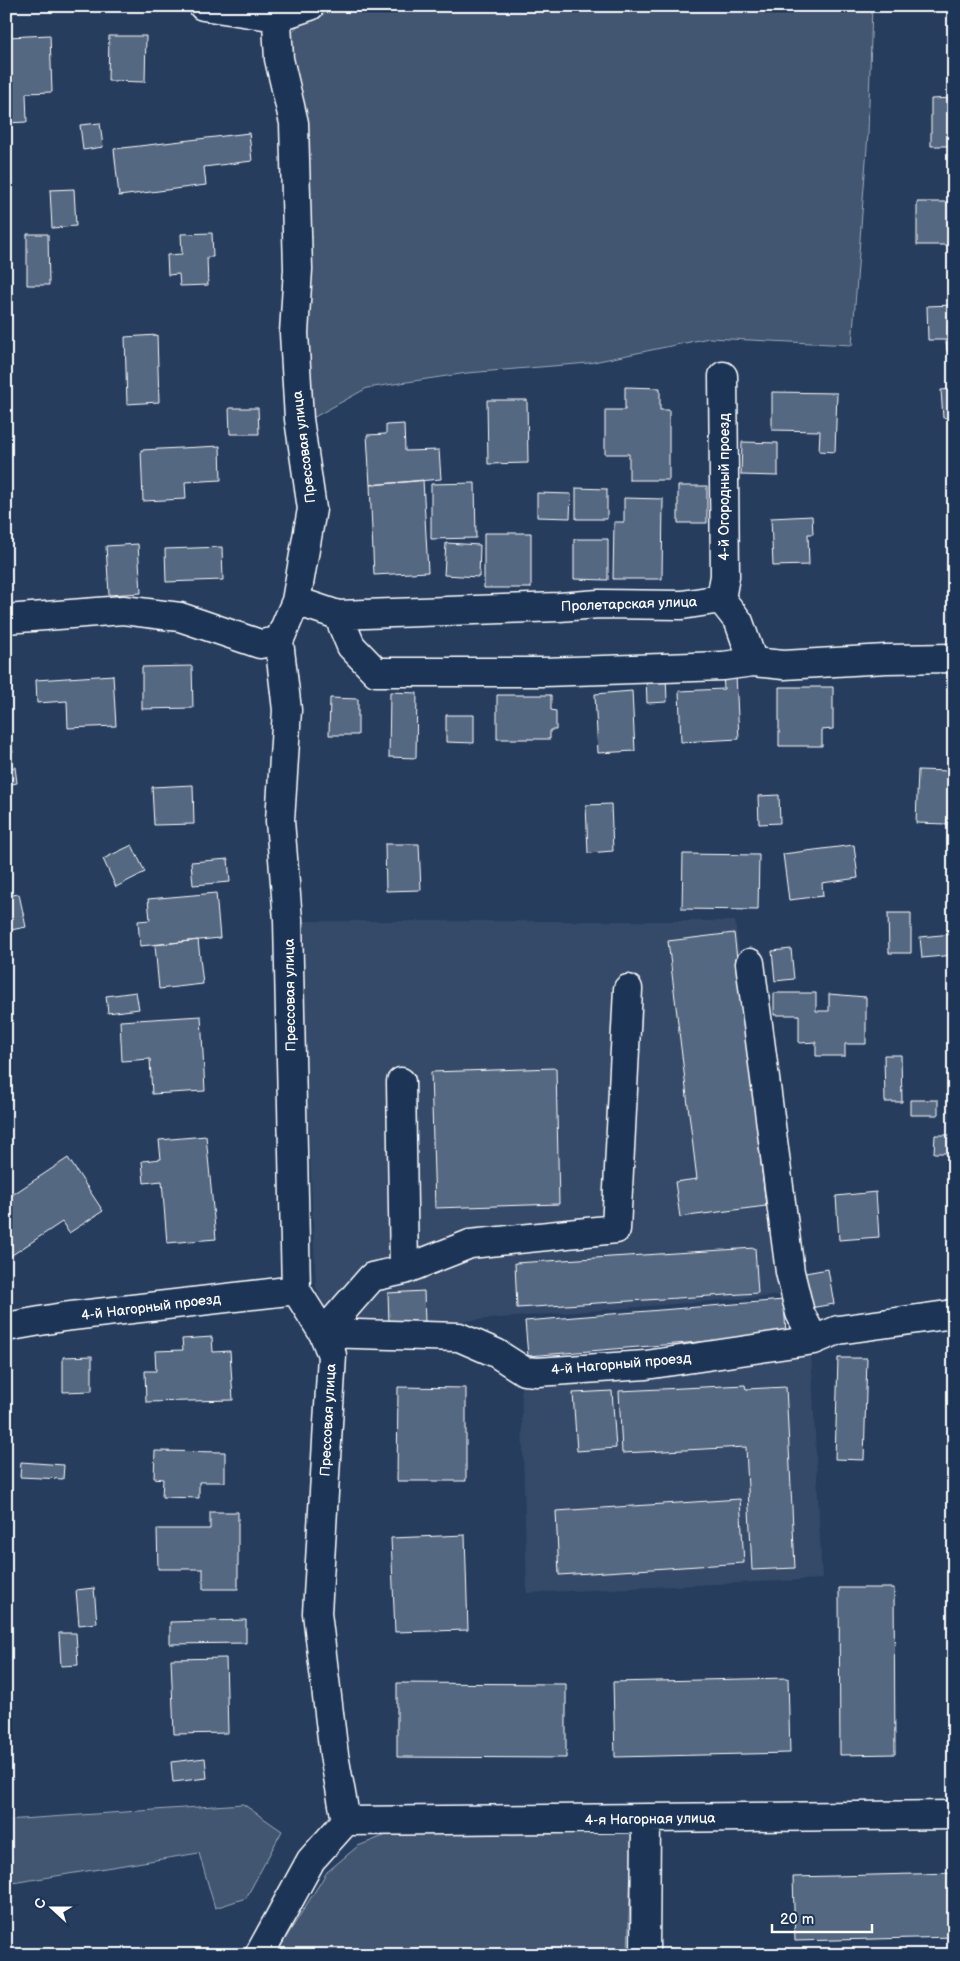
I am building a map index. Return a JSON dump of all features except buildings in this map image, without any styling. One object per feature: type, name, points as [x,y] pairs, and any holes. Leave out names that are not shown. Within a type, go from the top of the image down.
[{"type":"street","points":[[203,6],[277,12],[310,6]]},
{"type":"street","name":"Прессовая улица","points":[[277,12],[278,59],[294,123],[298,269],[294,333],[299,419],[312,510],[296,601],[279,641],[287,710],[280,821],[288,920],[296,1290],[323,1333],[332,1354],[317,1613],[334,1755],[346,1821]]},
{"type":"street","name":"4-й Огородный проезд","points":[[721,599],[725,576],[724,376]]},
{"type":"street","points":[[721,599],[739,622],[753,662]]},
{"type":"street","name":"Пролетарская улица","points":[[296,601],[338,615],[599,604],[682,605],[721,599]]},
{"type":"street","points":[[6,619],[123,610],[180,617],[260,644],[279,641]]},
{"type":"street","points":[[338,615],[351,646],[376,672],[544,672],[724,666],[753,662],[784,665],[886,659],[954,658]]},
{"type":"street","points":[[750,963],[790,1272],[800,1313],[814,1340]]},
{"type":"street","points":[[323,1333],[372,1277],[404,1270],[470,1244],[616,1229],[628,989]]},
{"type":"street","points":[[401,1082],[404,1270]]},
{"type":"street","name":"4-й Нагорный проезд","points":[[6,1327],[63,1317],[296,1290]]},
{"type":"street","name":"4-й Нагорный проезд","points":[[323,1333],[384,1333],[459,1337],[496,1353],[524,1371],[537,1372],[646,1365],[814,1340],[838,1330],[954,1314]]},
{"type":"street","name":"4-я Нагорная улица","points":[[346,1821],[954,1815]]},
{"type":"street","points":[[645,1955],[646,1819]]},
{"type":"street","points":[[259,1955],[311,1860],[346,1821]]},
{"type":"shaded area","points":[[354,6],[872,6],[868,134],[852,345],[709,338],[589,363],[467,373],[367,388],[309,420],[303,335],[309,269],[308,121],[287,63],[289,36],[304,18]]},
{"type":"shaded area","points":[[299,921],[735,921],[785,1295],[378,1328],[328,1316],[316,1287]]},
{"type":"shaded area","points":[[811,1350],[822,1579],[527,1593],[521,1383]]},
{"type":"shaded area","points":[[243,1804],[282,1831],[246,1898],[215,1908],[199,1853],[6,1884],[6,1820]]},
{"type":"shaded area","points":[[394,1832],[632,1832],[628,1955],[275,1955],[327,1872],[358,1846]]}]
